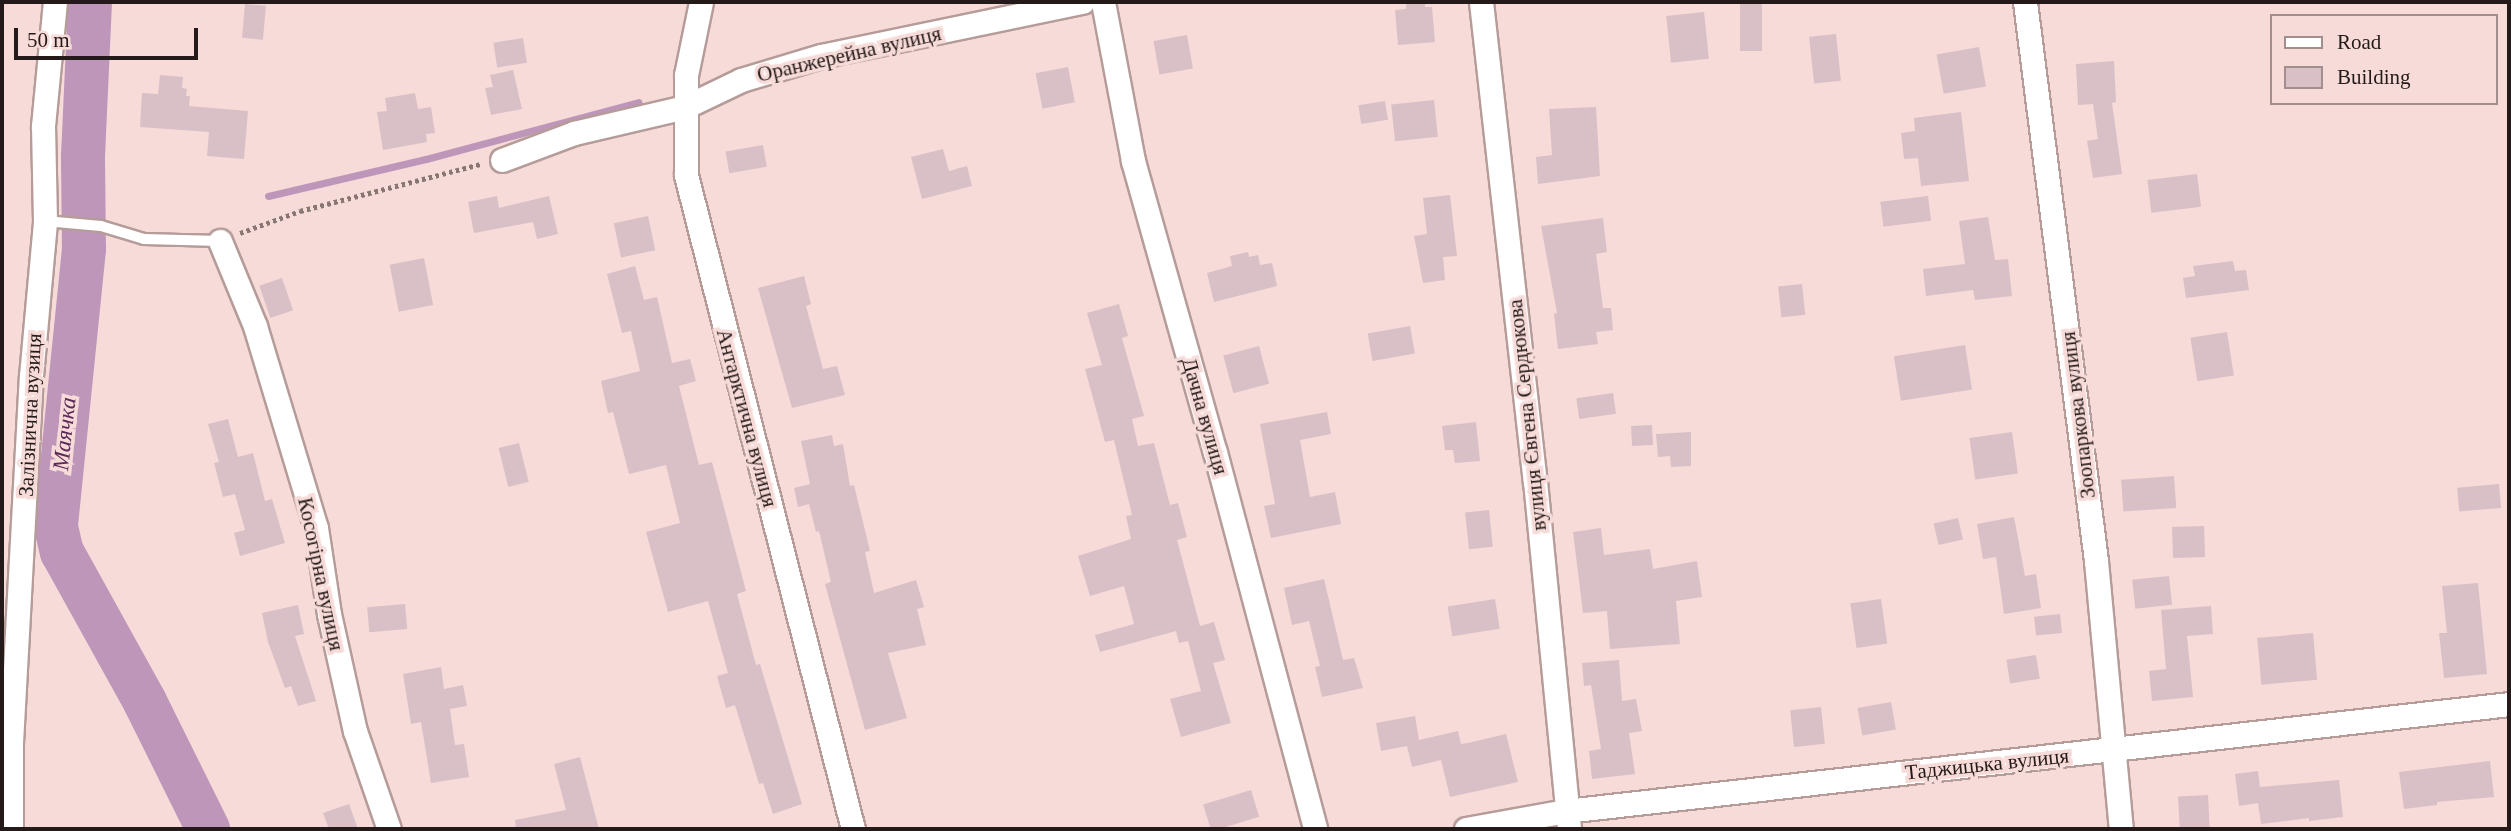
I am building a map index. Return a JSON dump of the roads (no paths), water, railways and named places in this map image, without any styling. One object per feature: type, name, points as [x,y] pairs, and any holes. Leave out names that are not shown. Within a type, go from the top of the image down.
[{"type":"street","name":"Залізнична вузиця","points":[[11,829],[11,744],[31,376],[54,223],[43,126],[55,2]]},
{"type":"street","name":"Антарктична вулиця","points":[[701,2],[686,75],[686,176],[853,829]]},
{"type":"street","name":"Оранжерейна вулиця","points":[[502,160],[574,133],[685,107],[741,80],[821,56],[1082,2]]},
{"type":"street","name":"Дачна вулиця","points":[[1103,2],[1133,161],[1215,452],[1315,829]]},
{"type":"street","name":"вулиця Євгена Сердюкова","points":[[1481,2],[1535,481],[1567,820]]},
{"type":"street","name":"Зоопаркова вулиця","points":[[2025,2],[2092,534],[2121,829]]},
{"type":"street","name":"Косогірна вулиця","points":[[220,241],[255,326],[316,528],[329,614],[355,731],[389,829]]},
{"type":"street","name":"Таджицька вулиця","points":[[1466,829],[1567,820],[2114,750],[2509,704]]},
{"type":"lane","points":[[54,223],[101,226],[144,239],[220,241]]},
{"type":"waterway","name":"Маячка","points":[[90,2],[83,158],[84,249],[56,527],[62,552],[145,702],[208,829]]},
{"type":"waterway","points":[[268,196],[426,159],[638,102]]}]
